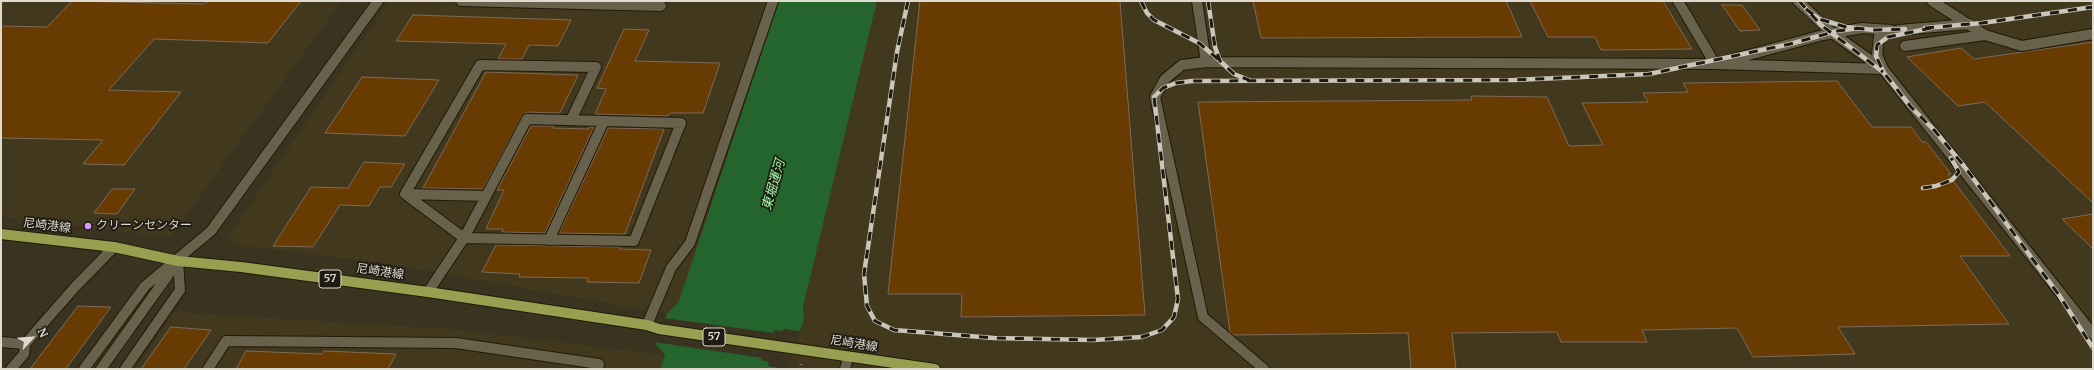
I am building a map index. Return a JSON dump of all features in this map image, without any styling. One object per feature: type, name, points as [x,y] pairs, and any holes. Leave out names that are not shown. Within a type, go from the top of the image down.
[{"type":"main road","name":"尼崎港線","points":[[1,234],[114,247],[178,261],[240,267],[428,292],[646,325],[659,329],[935,369]]},
{"type":"street","points":[[84,369],[146,286],[178,261],[211,231],[378,1]]},
{"type":"street","points":[[461,1],[618,3],[661,6]]},
{"type":"street","points":[[646,325],[671,268],[690,243],[773,1]]},
{"type":"street","points":[[1197,1],[1206,62]]},
{"type":"street","points":[[1678,1],[1715,64]]},
{"type":"street","points":[[1798,1],[1832,33],[1883,69]]},
{"type":"street","points":[[1932,1],[1985,35],[2022,46],[2093,34]]},
{"type":"street","points":[[1715,64],[1832,33],[1862,28],[1899,30],[1970,24]]},
{"type":"street","points":[[1899,30],[1879,36],[1877,56],[1883,69],[2093,334]]},
{"type":"street","points":[[1905,46],[1985,35]]},
{"type":"street","points":[[1264,369],[1203,317],[1155,97],[1165,79],[1182,65],[1206,62],[1715,64],[1883,69]]},
{"type":"street","points":[[405,194],[480,65],[596,67],[571,120]]},
{"type":"street","points":[[405,194],[464,238],[634,241],[681,123],[527,119],[464,238],[428,292]]},
{"type":"street","points":[[549,240],[604,121]]},
{"type":"street","points":[[405,194],[486,196]]},
{"type":"street","points":[[11,369],[24,354],[25,344],[75,287],[114,247]]},
{"type":"street","points":[[101,369],[178,261]]},
{"type":"street","points":[[126,369],[180,290],[178,261]]},
{"type":"street","points":[[208,369],[226,341],[456,343],[599,364],[598,369]]},
{"type":"street","points":[[1,342],[25,344]]},
{"type":"street","points":[[845,369],[848,357]]},
{"type":"shaded area","points":[[1,1],[342,1],[170,237],[1,217]]},
{"type":"shaded area","points":[[389,1],[779,1],[679,301],[667,314],[383,263],[232,244],[230,234]]},
{"type":"shaded area","points":[[877,1],[2093,1],[2093,369],[787,369],[804,320],[803,307]]},
{"type":"shaded area","points":[[174,312],[452,329],[665,355],[660,369],[135,369]]},
{"type":"water","name":"東堀運河","points":[[779,1],[877,1],[803,307],[804,320],[800,331],[784,329],[782,331],[774,330],[761,360],[769,362],[768,366],[787,369],[660,369],[665,355],[655,343],[667,314],[679,301]]},
{"type":"pier","points":[[664,318],[774,333],[764,358],[654,342]]},
{"type":"building","points":[[72,1],[205,4],[208,1],[301,1],[268,43],[154,39],[109,90],[181,92],[124,165],[83,164],[103,140],[1,138],[1,26],[47,27]]},
{"type":"building","points":[[920,1],[1120,1],[1145,315],[961,317],[962,294],[888,294]]},
{"type":"building","points":[[1253,1],[1506,1],[1522,37],[1261,38]]},
{"type":"building","points":[[1530,1],[1663,1],[1692,49],[1601,50],[1595,37],[1548,37]]},
{"type":"building","points":[[1722,5],[1742,5],[1760,30],[1740,31]]},
{"type":"building","points":[[413,15],[571,20],[558,46],[529,45],[522,59],[498,59],[506,44],[396,41]]},
{"type":"building","points":[[624,29],[649,30],[635,61],[720,63],[703,113],[670,113],[668,116],[595,114],[606,89],[597,88]]},
{"type":"building","points":[[2093,42],[2093,203],[1985,102],[1958,106],[1907,57],[1961,48],[1974,59]]},
{"type":"building","points":[[486,72],[578,75],[560,113],[527,112],[522,116],[483,189],[423,188]]},
{"type":"building","points":[[362,77],[439,80],[405,136],[325,133]]},
{"type":"building","points":[[1837,81],[1872,127],[1911,127],[1922,142],[1926,142],[1951,174],[1948,174],[2010,256],[1960,256],[2009,324],[1838,327],[1855,354],[1753,357],[1737,328],[1642,330],[1647,342],[1561,342],[1557,332],[1452,333],[1456,369],[1411,369],[1408,333],[1234,335],[1230,332],[1198,102],[1472,100],[1471,96],[1547,97],[1569,146],[1603,145],[1582,103],[1648,102],[1643,93],[1688,92],[1683,83]]},
{"type":"building","points":[[531,126],[589,129],[589,127],[594,127],[545,233],[502,232],[503,229],[486,229],[504,190],[497,190]]},
{"type":"building","points":[[608,128],[664,129],[625,234],[559,233]]},
{"type":"building","points":[[364,162],[405,164],[391,187],[380,187],[369,206],[340,205],[313,247],[273,246],[311,187],[348,188]]},
{"type":"building","points":[[112,189],[135,189],[117,214],[94,213]]},
{"type":"building","points":[[2093,214],[2093,249],[2062,219]]},
{"type":"building","points":[[496,245],[620,247],[619,249],[651,250],[639,283],[587,282],[588,278],[519,277],[520,274],[482,272]]},
{"type":"building","points":[[78,306],[111,307],[66,369],[30,369]]},
{"type":"building","points":[[171,327],[211,330],[184,369],[141,369]]},
{"type":"building","points":[[246,351],[322,354],[324,351],[396,354],[388,369],[236,369]]},
{"type":"railway","points":[[908,1],[897,52],[864,274],[867,306],[875,321],[894,330],[994,338],[1093,340],[1142,337],[1162,330],[1174,317],[1178,299],[1154,97],[1163,88],[1176,83],[1192,81],[1514,80],[1649,74],[1790,44],[1831,33]]},
{"type":"railway","points":[[1141,1],[1147,13],[1154,20],[1199,43],[1219,60]]},
{"type":"railway","points":[[1208,1],[1215,47],[1220,61],[1234,74],[1249,80]]},
{"type":"railway","points":[[1799,1],[1807,10]]},
{"type":"railway","points":[[1925,28],[1982,23],[2093,7]]},
{"type":"railway","points":[[1807,10],[1819,19],[1846,27],[1857,28]]},
{"type":"railway","points":[[1807,10],[1821,25],[1831,33]]},
{"type":"railway","points":[[1831,33],[1857,28]]},
{"type":"railway","points":[[1857,28],[1874,30],[1905,29]]},
{"type":"railway","points":[[1931,28],[1888,37],[1877,45],[1876,56],[1884,73],[1911,107],[1935,131],[1964,166],[2059,295],[2093,348]]},
{"type":"railway","points":[[1831,33],[1883,72]]},
{"type":"railway","points":[[1923,188],[1936,186],[1952,180],[1959,172],[1951,158]]},
{"type":"place","name":"クリーンセンター","points":[[88,226]]}]
